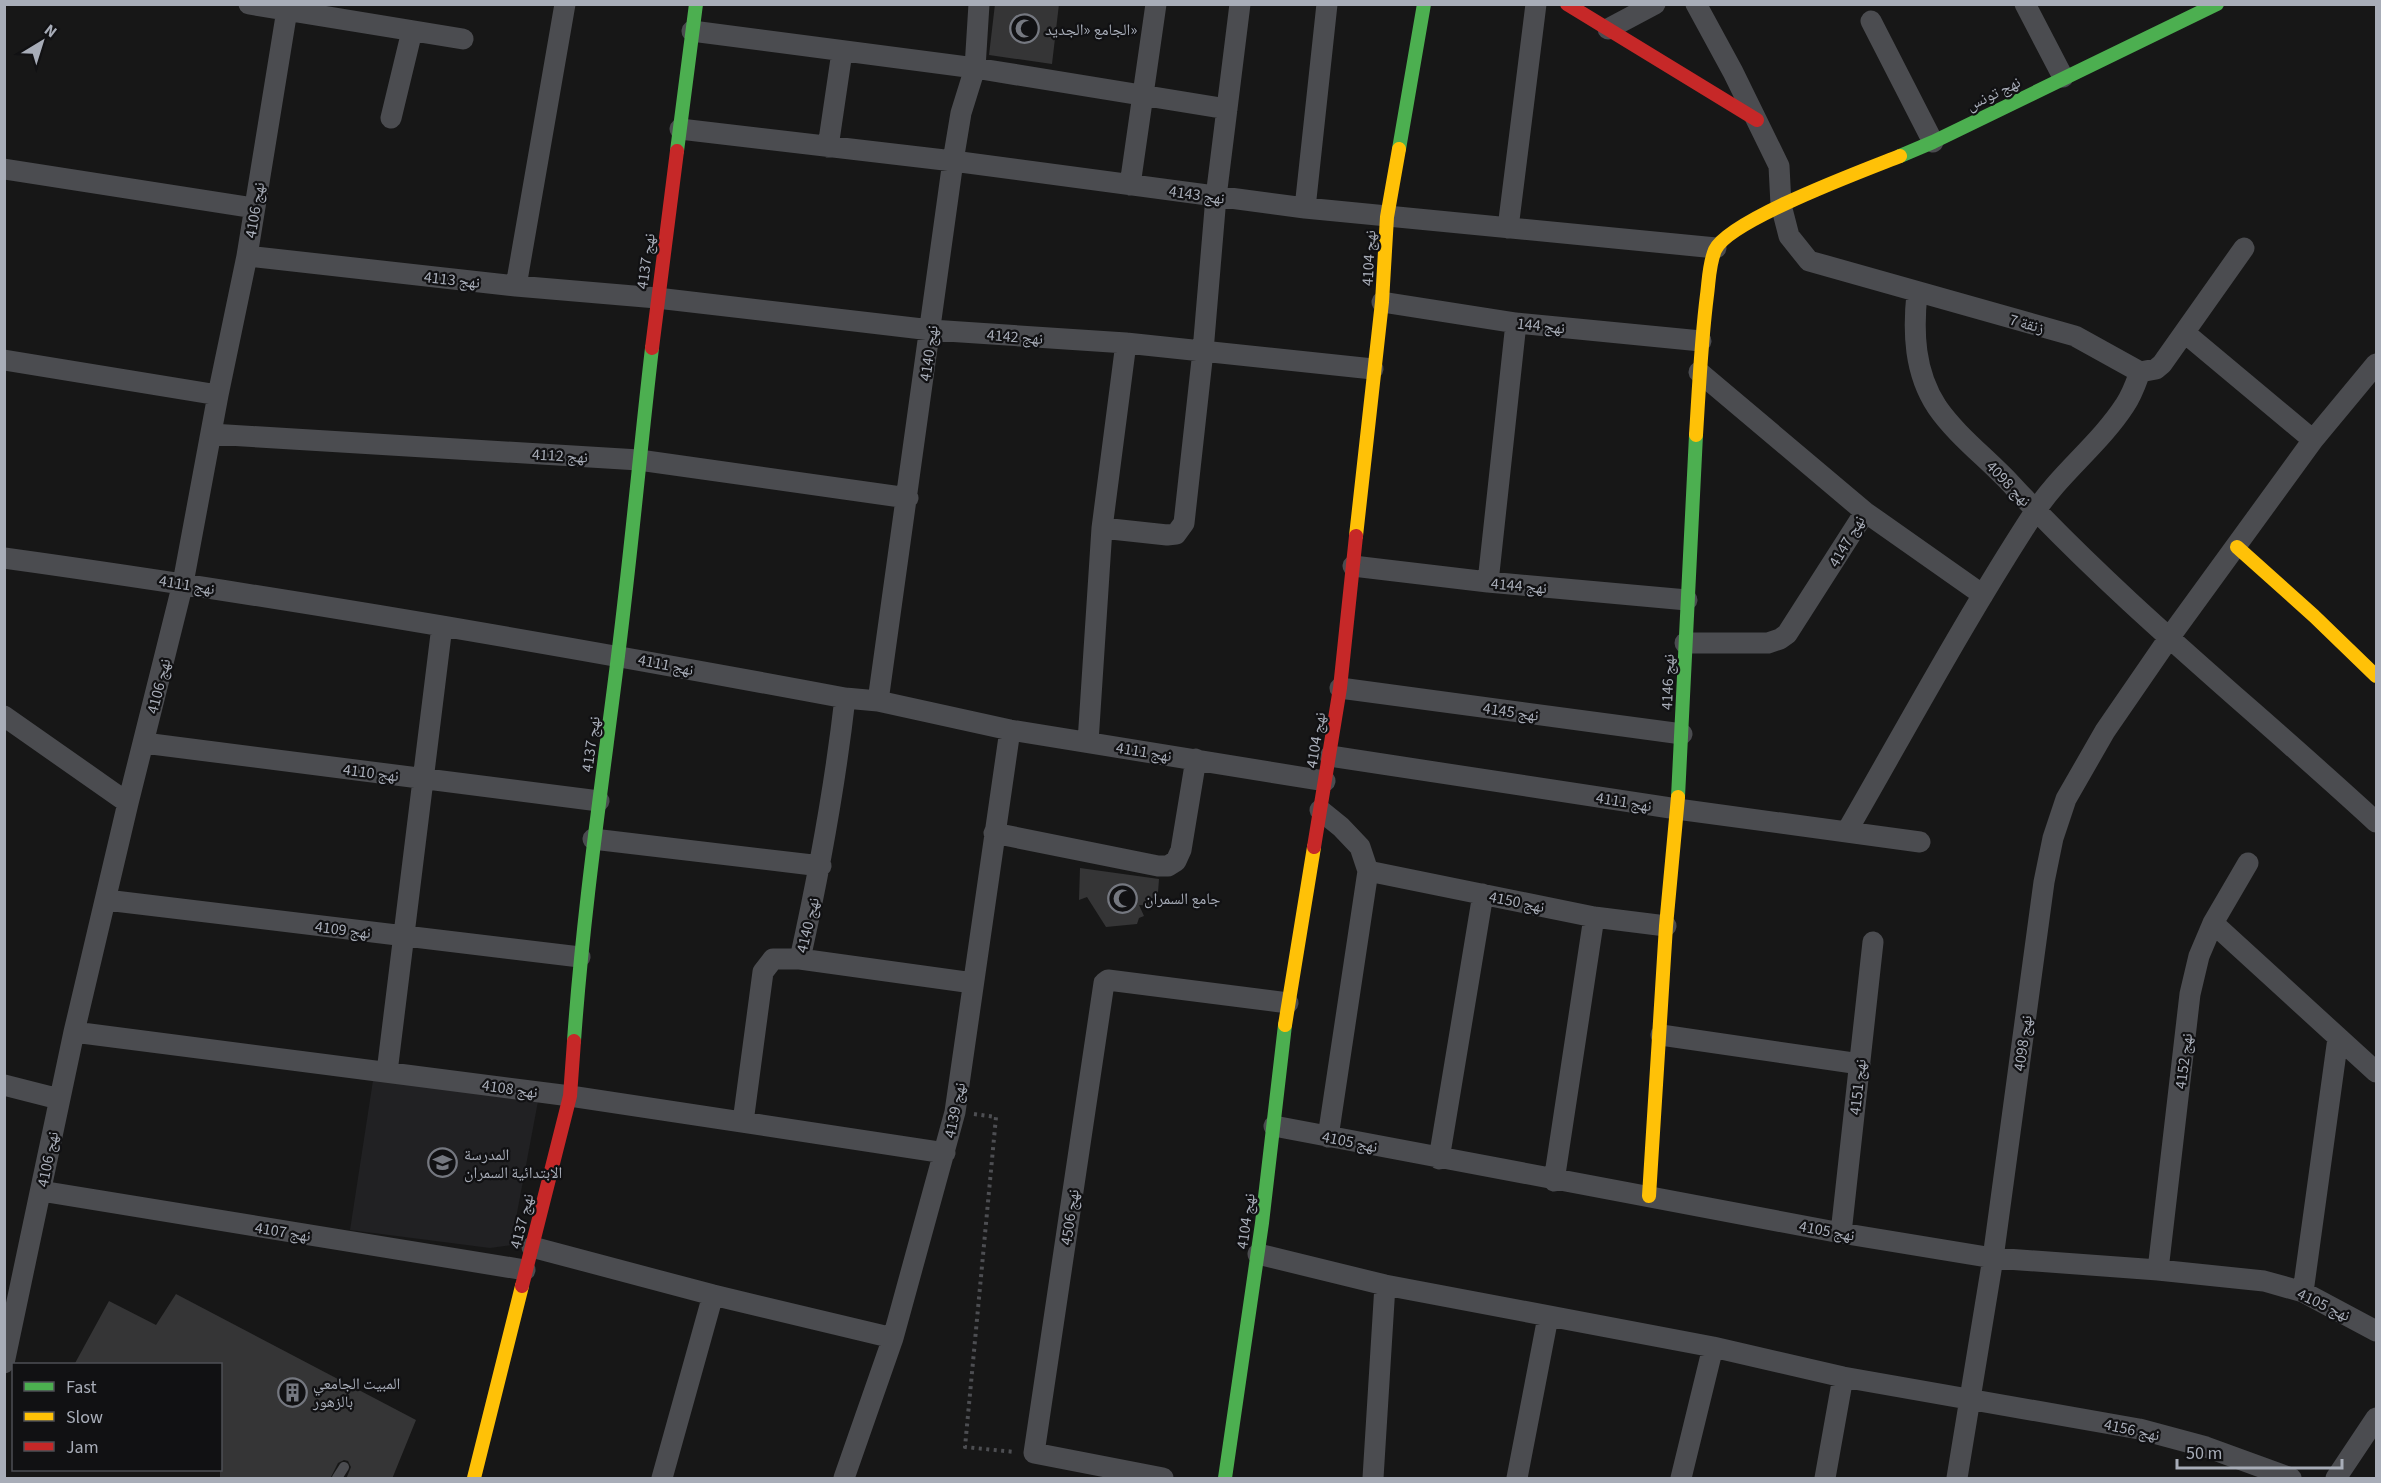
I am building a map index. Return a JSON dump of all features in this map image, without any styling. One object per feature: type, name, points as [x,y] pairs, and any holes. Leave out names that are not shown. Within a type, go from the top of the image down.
[{"type":"street","points":[[249,4],[288,7],[463,39]]},
{"type":"street","points":[[516,286],[565,4]]},
{"type":"street","name":"نهج 4137","points":[[474,1479],[570,1096],[580,957],[593,839],[618,656],[657,298],[696,4]]},
{"type":"street","name":"نهج 4140","points":[[878,702],[953,161],[962,113],[975,68],[979,4]]},
{"type":"street","points":[[1130,185],[1156,4]]},
{"type":"street","points":[[1102,528],[1167,535],[1176,534],[1184,523],[1203,351],[1216,197],[1240,4]]},
{"type":"street","points":[[1305,208],[1327,4]]},
{"type":"street","name":"نهج 4104","points":[[1225,1479],[1258,1254],[1288,1003],[1340,688],[1382,302],[1387,217],[1424,4]]},
{"type":"street","points":[[1508,228],[1536,4]]},
{"type":"street","points":[[1567,4],[1757,120]]},
{"type":"street","points":[[1608,29],[1655,4]]},
{"type":"street","name":"زنقة 7","points":[[1696,4],[1779,166],[1781,205],[1789,236],[1809,261],[2075,336],[2140,372]]},
{"type":"street","points":[[2025,4],[2063,77]]},
{"type":"street","name":"نهج تونس","points":[[1781,205],[1933,142],[2217,4]]},
{"type":"street","name":"نهج 4106","points":[[4,1363],[7,1336],[41,1191],[74,1032],[183,583],[247,256],[288,7]]},
{"type":"street","points":[[1870,21],[1933,142]]},
{"type":"street","points":[[392,118],[412,31]]},
{"type":"street","points":[[692,31],[975,68],[1227,109]]},
{"type":"street","points":[[828,147],[842,52]]},
{"type":"street","name":"نهج 4143","points":[[680,129],[953,161],[1305,208],[1716,249]]},
{"type":"street","points":[[4,168],[254,208]]},
{"type":"street","points":[[1716,249],[1753,220],[1781,205]]},
{"type":"street","points":[[1847,831],[1983,595],[2036,510],[2113,422],[2127,403],[2140,372],[2156,369],[2185,333],[2244,248]]},
{"type":"street","name":"نهج 4146","points":[[1649,1196],[1661,1035],[1666,926],[1682,734],[1701,341],[1711,265],[1716,249]]},
{"type":"street","name":"نهج 4113","points":[[247,256],[516,286],[657,298]]},
{"type":"street","name":"نهج 4098","points":[[1917,292],[1914,323],[1917,359],[1936,406],[1960,434],[2097,572],[2169,638]]},
{"type":"street","name":"نهج 4142","points":[[657,298],[931,330],[1126,343],[1373,369]]},
{"type":"street","name":"نهج 144","points":[[1382,302],[1516,323],[1701,341]]},
{"type":"street","points":[[1488,582],[1516,323]]},
{"type":"street","points":[[2185,333],[2313,440]]},
{"type":"street","points":[[1088,741],[1102,528],[1126,343]]},
{"type":"street","points":[[4,360],[218,395]]},
{"type":"street","name":"نهج 4098","points":[[1957,1479],[1993,1258],[2044,882],[2053,838],[2066,799],[2080,771],[2169,638],[2313,440],[2376,364]]},
{"type":"street","name":"نهج 4147","points":[[1685,643],[1768,643],[1780,639],[1799,616],[1865,512],[1699,372]]},
{"type":"street","name":"نهج 4112","points":[[211,434],[639,460],[908,498]]},
{"type":"street","points":[[1865,512],[1983,595]]},
{"type":"street","points":[[2234,551],[2314,616],[2376,676]]},
{"type":"street","name":"نهج 4111","points":[[4,558],[183,583],[442,626],[878,702],[1010,730],[1325,781]]},
{"type":"street","name":"نهج 4144","points":[[1353,566],[1488,582],[1687,600]]},
{"type":"street","points":[[387,1071],[442,626]]},
{"type":"street","points":[[2169,638],[2376,822]]},
{"type":"street","name":"نهج 4145","points":[[1340,688],[1682,734]]},
{"type":"street","name":"نهج 4140","points":[[743,1122],[763,972],[773,959],[800,960],[821,866],[845,698]]},
{"type":"street","points":[[4,716],[128,803]]},
{"type":"street","name":"نهج 4139","points":[[844,1479],[893,1338],[955,1112],[1010,730]]},
{"type":"street","name":"نهج 4110","points":[[144,743],[599,801]]},
{"type":"street","name":"نهج 4111","points":[[1330,756],[1677,809],[1920,842]]},
{"type":"street","points":[[994,833],[1158,866],[1168,866],[1176,861],[1181,850],[1196,759]]},
{"type":"street","points":[[1320,810],[1360,847],[1368,871],[1328,1137]]},
{"type":"street","points":[[593,839],[821,866]]},
{"type":"street","name":"نهج 4152","points":[[2158,1270],[2190,994],[2199,956],[2213,924],[2248,863]]},
{"type":"street","name":"نهج 4150","points":[[1368,871],[1594,916],[1666,926]]},
{"type":"street","points":[[1439,1159],[1483,894]]},
{"type":"street","name":"نهج 4109","points":[[106,900],[580,957]]},
{"type":"street","points":[[1554,1181],[1594,916]]},
{"type":"street","points":[[2213,924],[2376,1072]]},
{"type":"street","name":"نهج 4151","points":[[1841,1233],[1873,942]]},
{"type":"street","points":[[800,960],[973,982]]},
{"type":"street","name":"نهج 4506","points":[[1034,1453],[1105,981],[1288,1003]]},
{"type":"street","name":"نهج 4108","points":[[74,1032],[570,1096],[945,1153]]},
{"type":"street","points":[[1661,1035],[1860,1064]]},
{"type":"street","points":[[2303,1292],[2338,1038]]},
{"type":"street","points":[[4,1086],[59,1099]]},
{"type":"street","name":"نهج 4105","points":[[1274,1126],[1554,1181],[1993,1258],[2158,1270],[2264,1281],[2303,1292],[2376,1331]]},
{"type":"street","name":"نهج 4107","points":[[41,1191],[525,1270]]},
{"type":"street","points":[[532,1247],[713,1295],[893,1338]]},
{"type":"street","name":"نهج 4156","points":[[1258,1254],[1385,1285],[1713,1347],[1843,1377],[2139,1430],[2206,1447],[2291,1479]]},
{"type":"street","points":[[1372,1479],[1385,1285]]},
{"type":"street","points":[[662,1479],[713,1295]]},
{"type":"street","points":[[1517,1479],[1548,1317]]},
{"type":"street","points":[[1681,1479],[1713,1347]]},
{"type":"street","points":[[1824,1479],[1843,1377]]},
{"type":"street","points":[[2336,1479],[2376,1418]]},
{"type":"street","points":[[1034,1453],[1163,1479]]},
{"type":"lane","points":[[337,1479],[344,1467]]},
{"type":"path","points":[[955,1112],[996,1117],[965,1447],[1034,1453]]},
{"type":"shaded area","name":"المدرسة الابتدائية السمران","points":[[374,1074],[539,1096],[511,1245],[490,1248],[350,1230]]},
{"type":"building","name":"الجامع «الجديد»","points":[[995,4],[1059,4],[1052,64],[989,55]]},
{"type":"building","name":"جامع السمران","points":[[1080,868],[1159,879],[1157,906],[1139,905],[1144,916],[1139,918],[1137,924],[1106,927],[1087,897],[1079,900]]},
{"type":"building","name":"المبيت الجامعي بالزهور","points":[[176,1294],[416,1420],[392,1479],[346,1479],[351,1467],[348,1461],[344,1460],[338,1463],[330,1479],[220,1479],[220,1471],[222,1471],[222,1363],[75,1363],[109,1301],[156,1325]]},
{"type":"traffic: fast","points":[[677,151],[696,4]]},
{"type":"traffic: fast","points":[[1399,149],[1424,4]]},
{"type":"traffic: fast","points":[[1900,156],[2217,4]]},
{"type":"traffic: fast","points":[[574,1041],[588,896],[623,617],[652,348]]},
{"type":"traffic: fast","points":[[1678,797],[1696,435]]},
{"type":"traffic: fast","points":[[1225,1478],[1262,1223],[1285,1025]]},
{"type":"traffic: slow","points":[[1356,536],[1382,302],[1387,217],[1399,149]]},
{"type":"traffic: slow","points":[[1696,435],[1705,313],[1710,266],[1715,250],[1726,238],[1770,211],[1900,156]]},
{"type":"traffic: slow","points":[[2237,547],[2314,616],[2376,676]]},
{"type":"traffic: slow","points":[[1649,1196],[1666,926],[1678,797]]},
{"type":"traffic: slow","points":[[1285,1025],[1314,847]]},
{"type":"traffic: slow","points":[[474,1478],[522,1286]]},
{"type":"traffic: jam","points":[[1567,4],[1757,120]]},
{"type":"traffic: jam","points":[[652,348],[677,151]]},
{"type":"traffic: jam","points":[[1314,847],[1340,688],[1356,536]]},
{"type":"traffic: jam","points":[[522,1286],[570,1096],[574,1041]]},
{"type":"place","name":"الجامع «الجديد»","points":[[1024,29]]},
{"type":"place","name":"جامع السمران","points":[[1123,898]]},
{"type":"place","name":"المدرسة الابتدائية السمران","points":[[443,1163]]},
{"type":"place","name":"المبيت الجامعي بالزهور","points":[[292,1392]]}]
